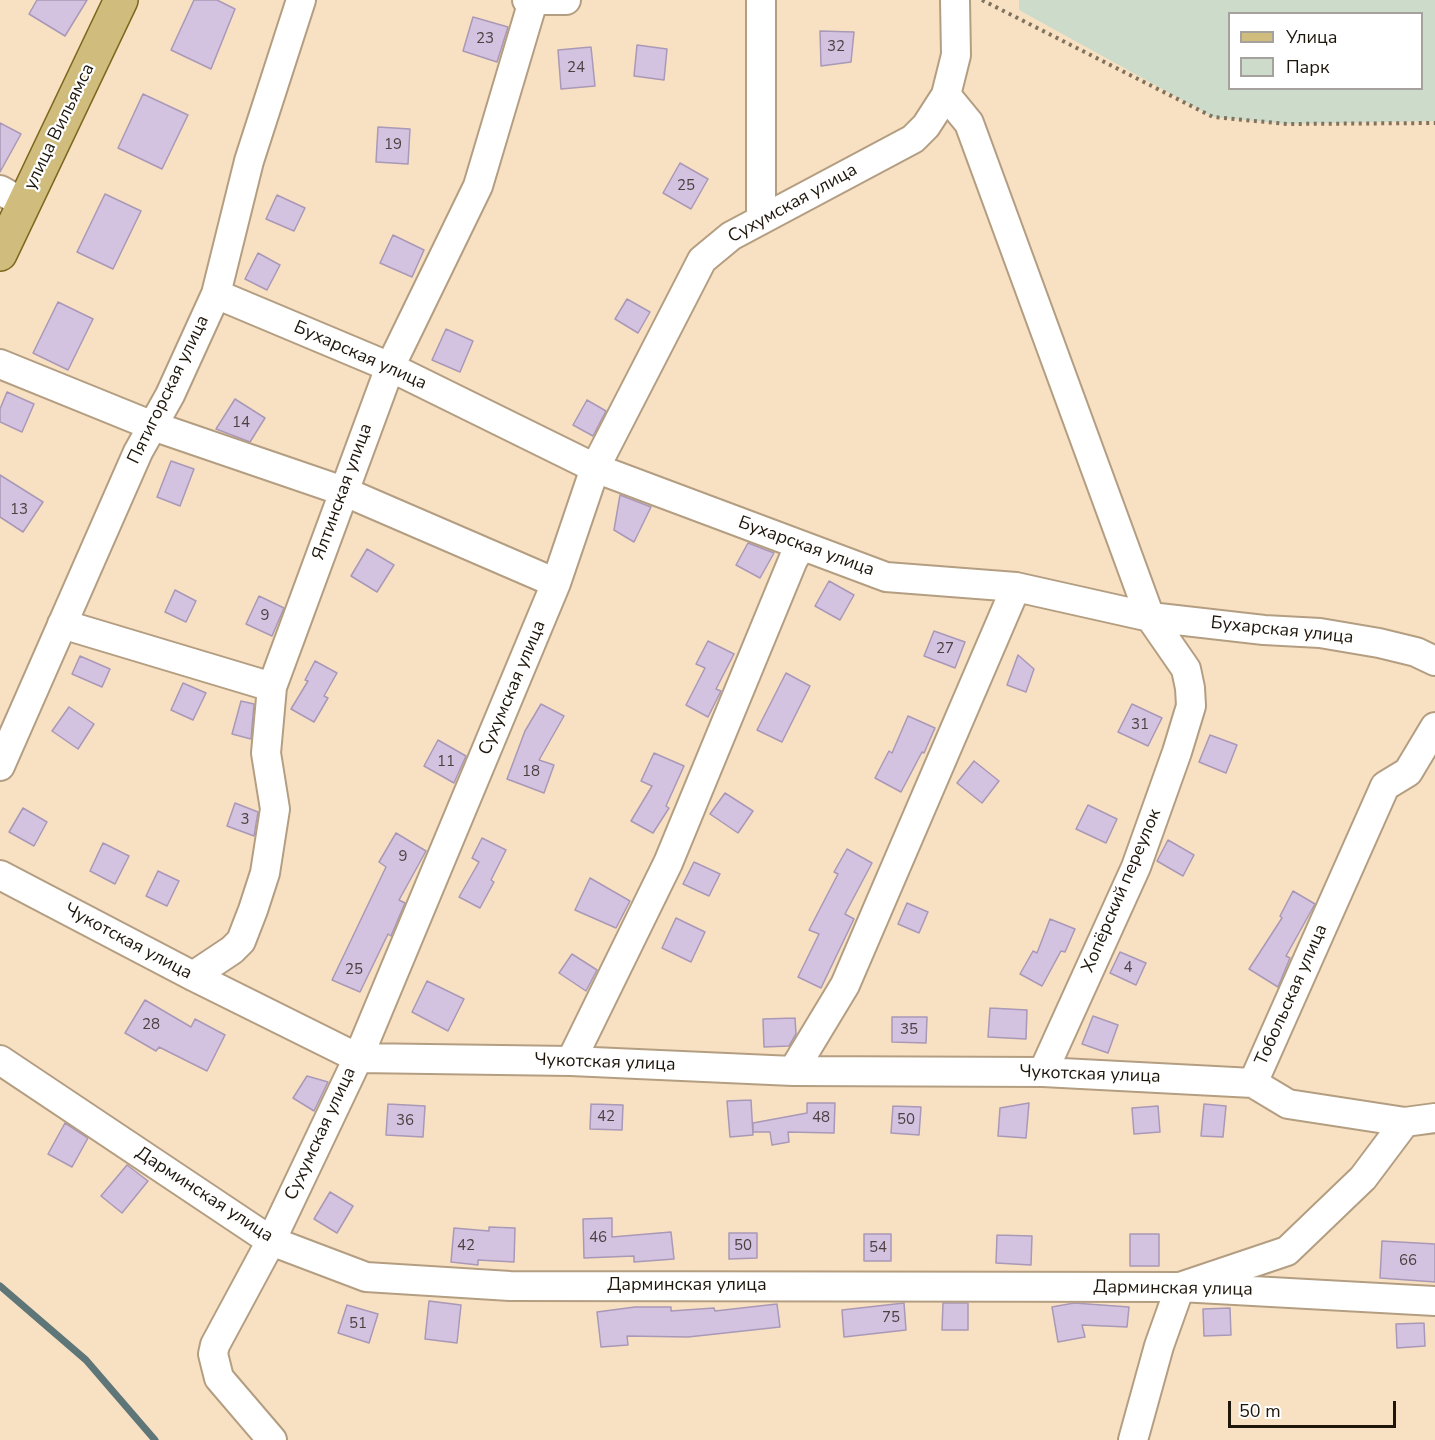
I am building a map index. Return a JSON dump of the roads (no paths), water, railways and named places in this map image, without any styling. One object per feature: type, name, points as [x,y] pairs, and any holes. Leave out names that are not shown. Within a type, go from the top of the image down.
[{"type":"main road","name":"улица Вильямса","points":[[0,254],[12,196],[120,0]]},
{"type":"street","name":"Пятигорская улица","points":[[0,766],[138,452],[170,395],[216,294],[249,161],[301,0]]},
{"type":"street","name":"Ялтинская улица","points":[[193,976],[226,955],[241,941],[265,873],[275,809],[266,753],[272,687],[390,367],[478,186],[530,1],[566,0]]},
{"type":"street","points":[[761,0],[761,219]]},
{"type":"street","points":[[955,0],[956,55],[946,95],[969,123],[1150,617]]},
{"type":"street","name":"Сухумская улица","points":[[272,1440],[219,1378],[213,1354],[219,1337],[271,1241],[358,1058],[556,584],[595,468],[702,260],[731,236],[913,139],[927,126],[946,95]]},
{"type":"street","name":"Бухарская улица","points":[[216,294],[390,367],[595,468],[886,577],[1016,587],[1150,617],[1320,633],[1388,645],[1416,652],[1435,661]]},
{"type":"street","points":[[0,364],[153,426],[343,492],[556,584]]},
{"type":"street","points":[[571,1061],[668,864],[793,560],[801,546]]},
{"type":"street","points":[[793,1071],[845,985],[1016,587]]},
{"type":"street","name":"Хопёрский переулок","points":[[1043,1072],[1136,867],[1191,706],[1186,669],[1150,617]]},
{"type":"street","points":[[62,624],[272,687]]},
{"type":"street","name":"Тобольская улица","points":[[1435,727],[1408,772],[1385,786],[1253,1083],[1288,1104],[1405,1122],[1435,1118]]},
{"type":"street","name":"Чукотская улица","points":[[0,875],[193,976],[358,1058],[571,1061],[793,1071],[1043,1072],[1253,1083]]},
{"type":"street","name":"Дарминская улица","points":[[0,1060],[271,1241],[366,1277],[510,1286],[1180,1287],[1435,1301]]},
{"type":"street","points":[[1133,1440],[1159,1346],[1180,1287],[1287,1251],[1363,1178],[1405,1122]]},
{"type":"waterway","points":[[0,1286],[86,1360],[155,1440]]}]
